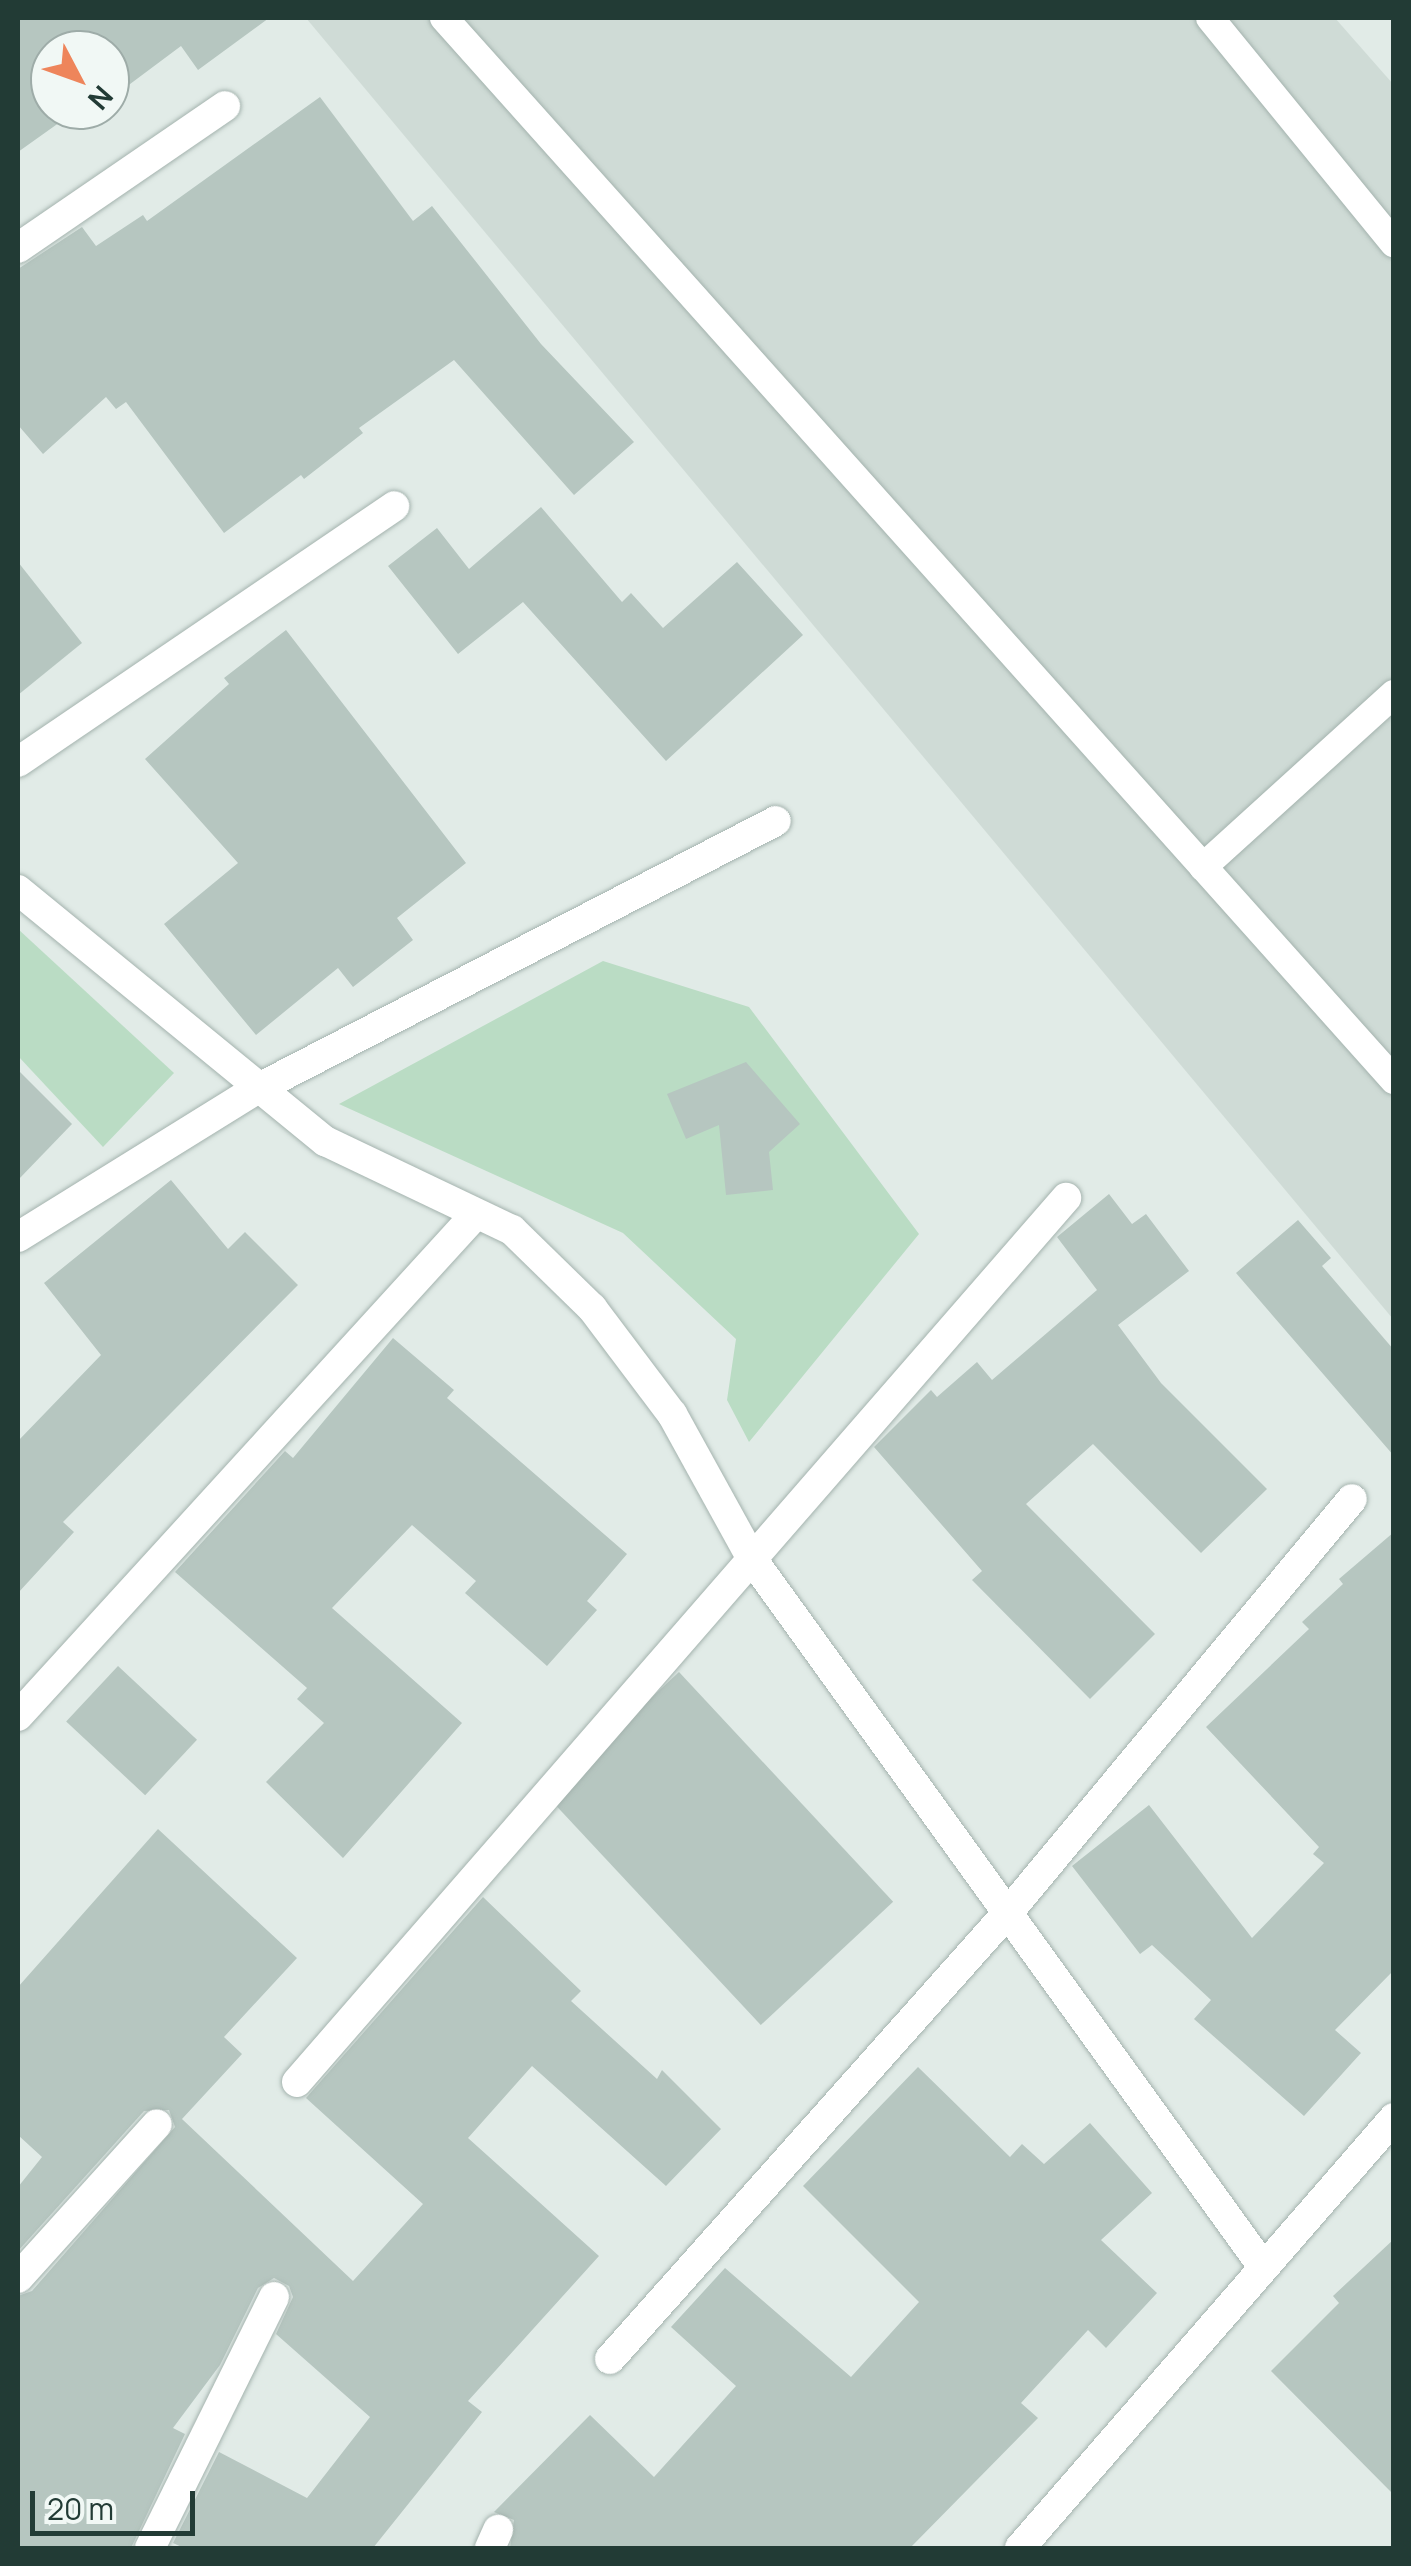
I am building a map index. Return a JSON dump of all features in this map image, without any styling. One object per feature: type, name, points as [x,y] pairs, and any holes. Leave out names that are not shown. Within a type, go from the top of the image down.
[{"type":"street","points":[[18,248],[225,106]]},
{"type":"street","points":[[18,762],[394,506]]},
{"type":"street","points":[[18,1237],[255,1090],[776,821]]},
{"type":"street","points":[[18,890],[255,1090],[325,1142],[512,1230],[592,1308],[672,1414],[752,1559],[1010,1909],[1261,2264]]},
{"type":"street","points":[[297,2082],[1066,1198]]},
{"type":"street","points":[[18,1716],[475,1215]]},
{"type":"street","points":[[610,2360],[1010,1909],[1352,1500]]},
{"type":"street","points":[[1020,2548],[1261,2264],[1394,2118]]},
{"type":"street","points":[[18,2278],[157,2124]]},
{"type":"street","points":[[150,2548],[274,2296]]},
{"type":"lane","points":[[444,18],[1394,1080]]},
{"type":"lane","points":[[1210,18],[1394,244]]},
{"type":"lane","points":[[1203,866],[1394,694]]},
{"type":"shaded area","points":[[306,18],[1335,18],[1393,84],[1393,1319]]},
{"type":"green space","points":[[18,929],[174,1073],[103,1147],[18,1056]]},
{"type":"green space","points":[[603,961],[749,1007],[919,1234],[749,1442],[727,1400],[736,1339],[623,1233],[339,1104]]},
{"type":"building","points":[[18,18],[269,18],[198,70],[181,46],[130,84],[130,30],[30,30],[30,130],[49,130],[18,152]]},
{"type":"building","points":[[320,97],[413,221],[432,206],[541,344],[634,442],[574,495],[454,360],[359,428],[363,433],[304,479],[301,475],[224,533],[126,402],[116,409],[106,397],[43,454],[18,425],[18,269],[82,227],[96,246],[143,215],[147,221]]},
{"type":"building","points":[[541,507],[622,602],[631,593],[663,628],[737,562],[803,635],[666,761],[523,602],[458,654],[388,566],[437,528],[469,569]]},
{"type":"building","points":[[18,562],[82,643],[18,695]]},
{"type":"building","points":[[286,630],[466,863],[397,918],[413,940],[353,987],[338,968],[256,1035],[164,924],[238,863],[145,759],[229,684],[224,678]]},
{"type":"building","points":[[746,1062],[800,1124],[769,1152],[773,1190],[726,1195],[719,1125],[686,1139],[667,1094]]},
{"type":"building","points":[[18,1070],[72,1124],[18,1180]]},
{"type":"building","points":[[171,1180],[228,1249],[245,1232],[298,1285],[63,1522],[74,1532],[18,1593],[18,1441],[101,1355],[44,1283]]},
{"type":"building","points":[[1109,1194],[1132,1224],[1146,1214],[1189,1271],[1118,1325],[1161,1383],[1267,1489],[1201,1553],[1093,1444],[1026,1504],[1155,1634],[1090,1699],[972,1580],[982,1571],[874,1447],[931,1390],[937,1397],[977,1362],[992,1380],[1097,1290],[1057,1237]]},
{"type":"building","points":[[1298,1220],[1331,1258],[1322,1266],[1394,1350],[1394,1456],[1236,1273]]},
{"type":"building","points":[[393,1338],[454,1390],[447,1398],[627,1554],[587,1601],[597,1610],[547,1666],[465,1593],[476,1581],[412,1525],[332,1608],[462,1723],[343,1858],[266,1782],[324,1723],[297,1699],[307,1688],[175,1572],[285,1451],[293,1458]]},
{"type":"building","points":[[1394,1532],[1394,1970],[1335,2030],[1361,2053],[1304,2116],[1194,2019],[1211,2000],[1152,1945],[1140,1954],[1072,1866],[1149,1805],[1252,1938],[1324,1863],[1313,1854],[1319,1847],[1206,1727],[1309,1629],[1302,1622],[1343,1584],[1339,1579]]},
{"type":"building","points":[[118,1666],[197,1740],[145,1795],[66,1722]]},
{"type":"building","points":[[679,1672],[893,1902],[761,2025],[547,1795]]},
{"type":"building","points":[[158,1829],[297,1958],[224,2037],[242,2054],[182,2119],[353,2281],[423,2204],[306,2098],[483,1897],[581,1991],[571,2001],[657,2079],[662,2070],[721,2129],[666,2186],[532,2066],[468,2138],[599,2256],[468,2401],[482,2412],[373,2548],[184,2548],[173,2543],[219,2452],[307,2498],[370,2417],[276,2334],[293,2297],[289,2286],[274,2278],[258,2288],[220,2365],[173,2428],[185,2434],[131,2548],[18,2548],[18,2296],[32,2291],[175,2127],[169,2110],[144,2111],[18,2251],[18,2187],[42,2157],[18,2135],[18,1987]]},
{"type":"building","points":[[918,2067],[1010,2157],[1022,2144],[1044,2164],[1090,2123],[1152,2193],[1101,2240],[1157,2293],[1106,2348],[1088,2330],[1021,2403],[1038,2418],[910,2548],[510,2548],[514,2520],[494,2512],[590,2415],[654,2477],[736,2386],[671,2327],[725,2268],[851,2377],[919,2302],[803,2186]]},
{"type":"building","points":[[1394,2239],[1394,2495],[1271,2371],[1339,2303],[1333,2296]]}]
